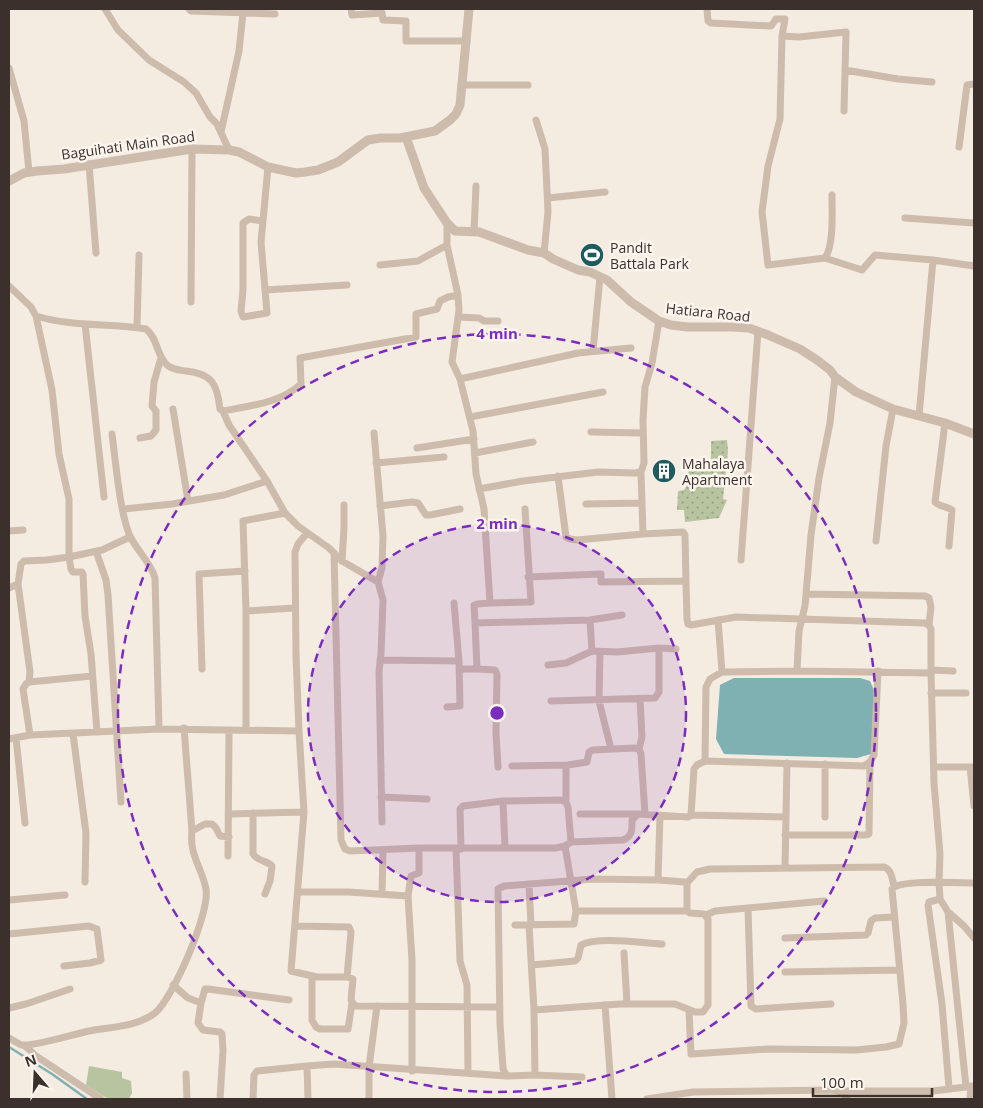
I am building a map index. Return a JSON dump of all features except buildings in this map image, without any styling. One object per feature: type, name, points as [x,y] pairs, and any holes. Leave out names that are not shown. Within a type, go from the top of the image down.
[{"type":"street","points":[[105,9],[118,30],[149,60],[184,82],[196,93],[221,132],[229,150]]},
{"type":"street","points":[[189,9],[190,11],[275,14]]},
{"type":"street","points":[[351,9],[352,15],[382,13],[383,20],[406,21],[406,41],[467,41]]},
{"type":"street","name":"Baguihati Main Road","points":[[9,181],[16,176],[29,172],[192,149],[239,152],[268,167],[296,173],[318,170],[338,162],[368,140],[406,137],[435,131],[456,114],[460,105],[469,9]]},
{"type":"street","points":[[707,9],[708,21],[710,23],[771,26],[776,19],[785,19],[782,36],[780,119],[768,166],[762,212],[768,265],[825,258],[862,270],[875,255],[974,266]]},
{"type":"street","points":[[221,132],[239,51],[243,13]]},
{"type":"street","points":[[782,36],[799,37],[846,32],[844,111]]},
{"type":"street","points":[[9,68],[24,120],[29,172]]},
{"type":"street","points":[[845,70],[898,79],[932,82]]},
{"type":"street","points":[[959,147],[966,85],[974,84]]},
{"type":"street","points":[[461,85],[528,85]]},
{"type":"street","points":[[536,120],[545,149],[548,198],[544,253]]},
{"type":"street","points":[[406,137],[424,188],[447,223],[447,245],[458,295],[458,317],[452,362],[460,379],[474,439],[476,474],[484,509],[490,603]]},
{"type":"street","points":[[191,302],[192,149]]},
{"type":"street","points":[[89,164],[96,252]]},
{"type":"street","points":[[263,221],[249,219],[243,223],[243,290],[241,311],[243,317],[267,313],[262,242],[268,167]]},
{"type":"street","points":[[474,232],[476,186]]},
{"type":"street","points":[[548,198],[605,192]]},
{"type":"street","points":[[825,258],[829,253],[832,195]]},
{"type":"street","points":[[905,218],[974,224]]},
{"type":"street","name":"Hatiara Road","points":[[447,223],[455,230],[474,232],[497,238],[528,250],[544,253],[553,259],[607,280],[631,302],[659,321],[671,325],[732,326],[758,331],[800,349],[830,370],[835,377],[856,392],[893,409],[944,423],[974,434]]},
{"type":"street","points":[[380,265],[418,261],[447,245]]},
{"type":"street","points":[[137,327],[139,255]]},
{"type":"street","points":[[919,416],[933,260]]},
{"type":"street","points":[[593,351],[600,277]]},
{"type":"street","points":[[266,290],[347,285]]},
{"type":"street","points":[[9,286],[31,307],[36,316],[50,381],[59,454],[68,499],[71,569],[73,572],[79,571],[83,574],[98,732]]},
{"type":"street","points":[[223,412],[266,402],[294,390],[301,384],[300,358],[416,336],[416,314],[437,309],[440,301],[458,295]]},
{"type":"street","points":[[36,316],[56,321],[146,329],[152,333],[161,358],[170,367],[200,373],[209,377],[217,389],[220,409],[285,513],[307,533],[329,548],[342,561],[378,582]]},
{"type":"street","points":[[458,317],[498,321]]},
{"type":"street","points":[[643,534],[641,472],[644,463],[645,387],[652,363],[659,321]]},
{"type":"street","points":[[85,324],[104,497]]},
{"type":"street","points":[[741,560],[758,331]]},
{"type":"street","points":[[460,379],[578,353],[632,348]]},
{"type":"street","points":[[140,438],[151,436],[156,430],[156,411],[152,406],[154,382],[161,358]]},
{"type":"street","points":[[797,671],[799,631],[805,606],[811,535],[819,478],[830,423],[835,377]]},
{"type":"street","points":[[470,416],[603,392]]},
{"type":"street","points":[[173,409],[188,501]]},
{"type":"street","points":[[876,541],[885,455],[893,409]]},
{"type":"street","points":[[944,423],[935,502],[952,510],[949,546]]},
{"type":"street","points":[[591,432],[643,433]]},
{"type":"street","points":[[112,434],[130,537],[152,568],[155,578],[159,729]]},
{"type":"street","points":[[374,434],[383,536],[382,568],[378,582],[383,600],[379,671],[382,822]]},
{"type":"street","points":[[417,448],[474,439]]},
{"type":"street","points":[[475,453],[533,442]]},
{"type":"street","points":[[376,463],[444,457]]},
{"type":"street","points":[[479,489],[558,476],[598,472],[641,472]]},
{"type":"street","points":[[558,476],[565,534],[570,539],[685,533],[688,624],[736,616],[929,624]]},
{"type":"street","points":[[124,509],[188,501],[224,494],[267,482]]},
{"type":"street","points":[[380,506],[418,503],[426,515],[460,509]]},
{"type":"street","points":[[586,504],[642,503]]},
{"type":"street","points":[[342,561],[344,505]]},
{"type":"street","points":[[477,669],[474,605],[531,602],[525,509]]},
{"type":"street","points":[[246,730],[246,611],[243,521],[285,513]]},
{"type":"street","points":[[9,531],[23,530]]},
{"type":"street","points":[[307,533],[298,544],[295,552],[299,731],[304,812],[291,971],[312,976],[347,977],[353,979],[348,1029],[320,1029],[316,1027],[312,1020],[312,976]]},
{"type":"street","points":[[30,682],[28,652],[18,584],[21,564],[24,561],[69,557],[96,551],[130,537]]},
{"type":"street","points":[[96,551],[106,580],[108,596],[121,802]]},
{"type":"street","points":[[334,553],[341,840],[345,849],[350,851],[419,848],[505,848],[623,840],[629,838],[632,833],[632,820],[641,814]]},
{"type":"street","points":[[202,668],[199,574],[245,571]]},
{"type":"street","points":[[528,577],[601,574],[602,582],[678,581],[686,583]]},
{"type":"street","points":[[9,588],[18,584]]},
{"type":"street","points":[[806,594],[925,596],[931,602],[929,624],[931,629],[931,693],[940,846],[940,899],[948,912],[974,938]]},
{"type":"street","points":[[447,707],[460,706],[459,660],[454,603]]},
{"type":"street","points":[[246,611],[296,608]]},
{"type":"street","points":[[475,623],[590,620],[622,615]]},
{"type":"street","points":[[590,620],[596,651],[599,701],[611,749]]},
{"type":"street","points":[[718,620],[722,672]]},
{"type":"street","points":[[550,701],[655,698],[659,692],[659,648]]},
{"type":"street","points":[[548,665],[566,663],[596,651],[676,649]]},
{"type":"street","points":[[380,660],[459,660]]},
{"type":"street","points":[[459,670],[495,670],[497,674],[496,733],[498,767]]},
{"type":"street","points":[[691,815],[694,769],[696,765],[705,761],[825,764],[858,767],[870,762],[874,755],[878,671]]},
{"type":"street","points":[[705,761],[706,687],[710,679],[722,672],[953,671]]},
{"type":"street","points":[[30,735],[23,689],[26,684],[30,682],[92,676]]},
{"type":"street","points":[[931,693],[966,693]]},
{"type":"street","points":[[640,699],[642,737],[639,749],[641,754],[641,814]]},
{"type":"street","points":[[25,823],[12,738],[30,735],[184,728],[230,731],[299,731]]},
{"type":"street","points":[[24,1045],[136,1022],[154,1014],[164,1003],[193,945],[207,901],[206,888],[193,855],[191,840],[192,831],[184,728]]},
{"type":"street","points":[[228,856],[230,731]]},
{"type":"street","points":[[73,734],[86,833],[86,882]]},
{"type":"street","points":[[512,766],[584,764],[587,762],[589,752],[592,750],[639,749]]},
{"type":"street","points":[[785,835],[869,834],[870,762]]},
{"type":"street","points":[[515,925],[574,924],[576,911],[571,881],[568,807],[566,802],[566,767],[568,764]]},
{"type":"street","points":[[785,868],[787,764]]},
{"type":"street","points":[[825,764],[825,817]]},
{"type":"street","points":[[934,767],[972,767],[974,806]]},
{"type":"street","points":[[381,797],[428,799]]},
{"type":"street","points":[[468,1073],[466,977],[460,961],[458,849],[460,809],[463,806],[503,801],[560,800],[566,802]]},
{"type":"street","points":[[503,801],[505,848]]},
{"type":"street","points":[[230,814],[304,812]]},
{"type":"street","points":[[253,813],[254,854],[258,860],[272,866],[270,881],[265,894]]},
{"type":"street","points":[[580,814],[786,817]]},
{"type":"street","points":[[658,880],[660,815]]},
{"type":"street","points":[[192,831],[205,824],[212,824],[220,836],[229,837]]},
{"type":"street","points":[[412,1070],[412,960],[408,896],[411,876],[419,873],[419,848]]},
{"type":"street","points":[[382,894],[383,850]]},
{"type":"street","points":[[687,911],[687,883],[697,872],[704,870],[884,867],[888,869],[894,886],[891,894],[904,1023],[899,1044],[894,1046],[856,1050],[768,1049],[691,1054],[689,1010]]},
{"type":"street","points":[[507,1076],[503,1069],[500,1007],[498,889],[504,886],[593,879],[658,880],[687,883]]},
{"type":"street","points":[[894,886],[899,884],[939,882],[974,883]]},
{"type":"street","points":[[529,884],[535,1075]]},
{"type":"street","points":[[298,892],[408,896]]},
{"type":"street","points":[[9,900],[65,895]]},
{"type":"street","points":[[940,899],[928,902],[928,905],[942,1004],[949,1088]]},
{"type":"street","points":[[576,911],[687,911],[706,915],[715,911],[824,901]]},
{"type":"street","points":[[748,908],[751,1006],[756,1009],[831,1004]]},
{"type":"street","points":[[948,912],[970,1099]]},
{"type":"street","points":[[534,1010],[627,1004],[675,1004],[695,1012],[703,1012],[708,1005],[708,920],[706,915]]},
{"type":"street","points":[[785,938],[866,935],[871,920],[894,917]]},
{"type":"street","points":[[9,934],[89,926],[97,929],[100,940],[101,960],[64,966]]},
{"type":"street","points":[[295,926],[350,927],[347,977]]},
{"type":"street","points":[[532,965],[575,961],[578,958],[581,945],[586,942],[608,941],[662,944]]},
{"type":"street","points":[[624,953],[627,1004]]},
{"type":"street","points":[[786,972],[899,970]]},
{"type":"street","points":[[173,985],[188,998],[201,1003]]},
{"type":"street","points":[[9,1008],[70,989]]},
{"type":"street","points":[[220,1099],[223,1051],[222,1034],[220,1032],[203,1030],[198,1023],[205,989],[289,1000]]},
{"type":"street","points":[[352,1004],[355,1006],[500,1007]]},
{"type":"street","points":[[605,1005],[612,1099]]},
{"type":"street","points":[[369,1099],[369,1067],[377,1006]]},
{"type":"street","points":[[9,1038],[24,1045],[36,1056],[100,1099]]},
{"type":"street","points":[[253,1099],[254,1075],[257,1071],[334,1064],[507,1076],[582,1077]]},
{"type":"street","points":[[307,1066],[308,1099]]},
{"type":"street","points":[[186,1074],[187,1099]]},
{"type":"street","points":[[647,1099],[693,1092],[933,1091],[970,1087]]},
{"type":"street","points":[[840,1091],[845,1094],[847,1099]]},
{"type":"green space","points":[[727,440],[728,451],[723,499],[727,500],[719,518],[685,522],[684,510],[677,510],[678,491],[684,490],[688,484],[688,469],[695,470],[711,465],[711,441]]},
{"type":"green space","points":[[89,1066],[122,1072],[122,1078],[131,1081],[132,1093],[129,1099],[108,1099],[86,1085]]},
{"type":"water","points":[[734,678],[860,678],[870,681],[876,695],[871,754],[857,758],[724,754],[716,739],[720,685]]},
{"type":"waterway","points":[[9,1047],[87,1099]]},
{"type":"place","name":"Pandit Battala Park","points":[[592,255]]},
{"type":"place","name":"Mahalaya Apartment","points":[[664,471]]}]
